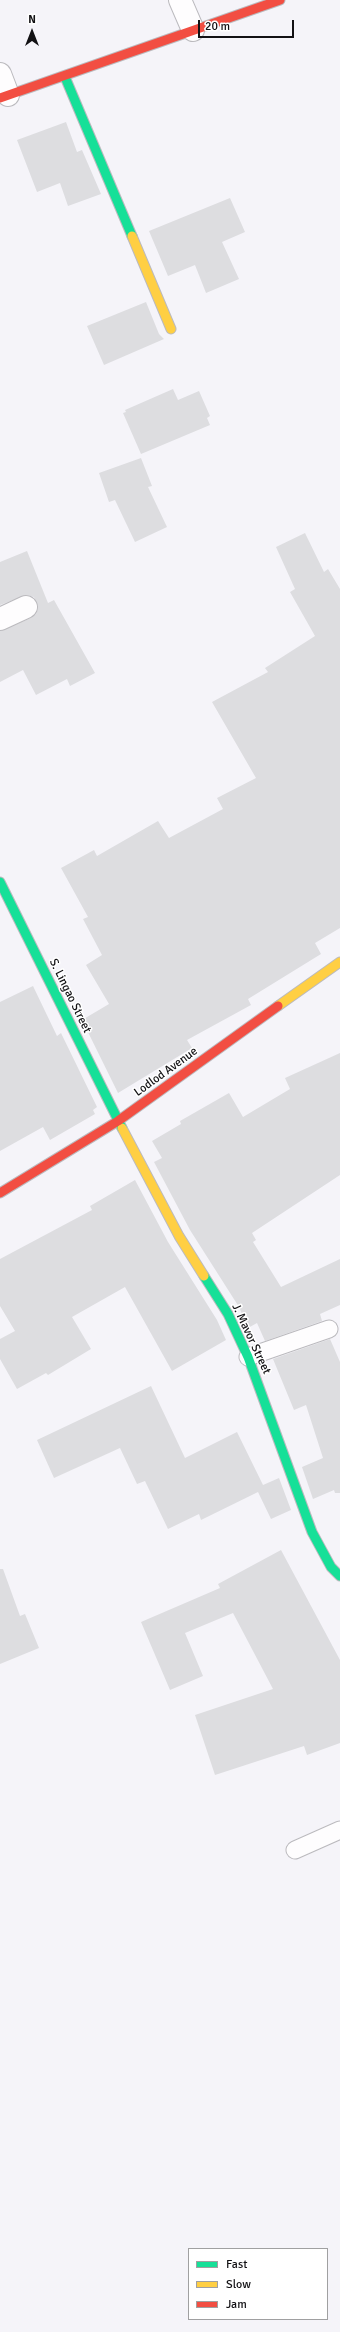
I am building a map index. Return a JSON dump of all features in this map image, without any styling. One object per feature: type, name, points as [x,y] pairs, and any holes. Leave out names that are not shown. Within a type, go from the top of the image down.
[{"type":"street","points":[[180,0],[193,30]]},
{"type":"street","points":[[0,74],[4,97],[280,0]]},
{"type":"street","points":[[65,76],[171,329]]},
{"type":"street","points":[[0,619],[26,607]]},
{"type":"street","name":"S. Lingao Street","points":[[0,882],[118,1120]]},
{"type":"street","name":"Lodlod Avenue","points":[[0,1193],[118,1120],[340,962]]},
{"type":"street","name":"J. Mavor Street","points":[[118,1120],[179,1236],[228,1314],[248,1357],[312,1532],[331,1567],[340,1576]]},
{"type":"lane","points":[[248,1357],[329,1329]]},
{"type":"lane","points":[[296,1850],[340,1830]]},
{"type":"building","points":[[66,122],[77,152],[82,150],[101,194],[68,206],[60,183],[37,192],[17,140]]},
{"type":"building","points":[[230,198],[245,232],[222,242],[239,279],[206,293],[195,265],[168,276],[149,231]]},
{"type":"building","points":[[146,302],[159,334],[164,339],[104,365],[87,326]]},
{"type":"building","points":[[173,389],[178,400],[199,391],[210,416],[207,418],[210,425],[141,454],[123,413],[126,412],[125,410]]},
{"type":"building","points":[[141,458],[152,486],[148,487],[167,527],[135,542],[115,500],[109,502],[99,473]]},
{"type":"building","points":[[305,533],[324,572],[328,569],[340,589],[340,928],[315,943],[321,954],[248,999],[251,1005],[187,1040],[192,1048],[118,1093],[82,1020],[109,1004],[86,965],[102,955],[83,919],[88,917],[61,868],[94,850],[97,856],[158,821],[169,838],[223,809],[217,798],[256,778],[212,702],[268,672],[265,668],[315,636],[290,592],[295,589],[276,547]]},
{"type":"building","points":[[27,551],[48,603],[54,600],[95,673],[70,686],[67,679],[36,695],[23,670],[0,682],[0,631],[31,618],[36,614],[38,608],[34,597],[27,595],[0,605],[0,562]]},
{"type":"building","points":[[33,986],[57,1036],[61,1033],[97,1107],[93,1110],[95,1114],[50,1140],[43,1127],[0,1151],[0,1002]]},
{"type":"building","points":[[340,1053],[340,1175],[252,1233],[256,1240],[253,1242],[281,1287],[340,1259],[340,1305],[320,1314],[322,1321],[265,1341],[257,1323],[248,1328],[239,1307],[190,1230],[154,1162],[162,1158],[152,1141],[181,1124],[180,1121],[229,1093],[243,1117],[290,1089],[285,1078]]},
{"type":"building","points":[[135,1180],[168,1242],[217,1320],[226,1340],[172,1371],[125,1287],[72,1317],[91,1349],[48,1375],[46,1373],[17,1389],[0,1359],[0,1339],[15,1331],[0,1306],[0,1259],[92,1210],[90,1206]]},
{"type":"building","points":[[330,1339],[340,1362],[340,1493],[335,1493],[334,1490],[313,1499],[302,1467],[323,1458],[306,1405],[294,1410],[273,1359]]},
{"type":"building","points":[[151,1386],[185,1458],[237,1432],[263,1485],[279,1478],[291,1510],[271,1519],[258,1492],[201,1520],[199,1514],[168,1529],[145,1481],[137,1484],[120,1448],[54,1478],[37,1440]]},
{"type":"building","points":[[281,1550],[340,1660],[340,1743],[307,1755],[304,1746],[215,1775],[195,1715],[273,1689],[233,1613],[185,1633],[203,1676],[170,1690],[141,1622],[220,1588],[218,1584]]},
{"type":"building","points":[[0,1569],[3,1569],[20,1616],[25,1614],[39,1648],[0,1664]]},
{"type":"traffic: fast","points":[[65,77],[132,236]]},
{"type":"traffic: fast","points":[[0,882],[122,1128]]},
{"type":"traffic: fast","points":[[204,1276],[228,1314],[248,1357],[312,1532],[331,1567],[340,1576]]},
{"type":"traffic: slow","points":[[132,236],[171,329]]},
{"type":"traffic: slow","points":[[278,1006],[340,962]]},
{"type":"traffic: slow","points":[[122,1128],[179,1236],[204,1276]]},
{"type":"traffic: jam","points":[[0,98],[280,0]]},
{"type":"traffic: jam","points":[[0,1193],[118,1121],[278,1006]]}]
